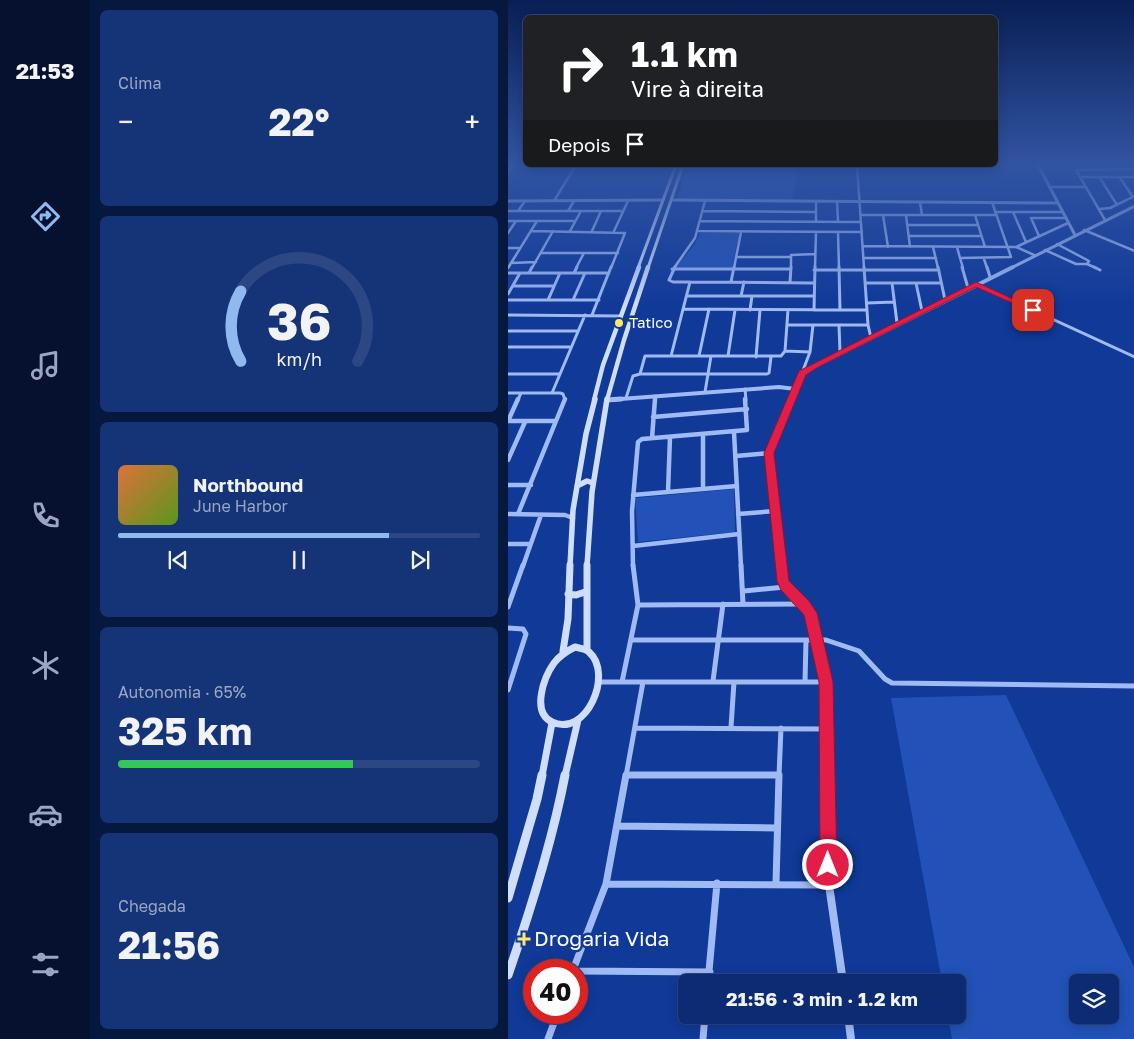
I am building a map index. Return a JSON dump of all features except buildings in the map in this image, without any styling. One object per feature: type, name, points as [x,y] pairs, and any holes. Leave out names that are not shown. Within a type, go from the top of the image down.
[{"type":"main road","points":[[578,720],[564,726],[552,723],[547,720],[542,708],[542,689],[549,669],[563,651],[567,633],[573,510],[578,486],[589,460],[619,355],[668,211]]},
{"type":"main road","points":[[508,976],[535,898],[559,806],[570,744],[578,720],[590,705],[599,682],[597,664],[587,649],[585,592],[593,483],[586,434],[607,354],[659,212]]},
{"type":"main road","points":[[611,344],[619,347],[624,344]]},
{"type":"main road","points":[[607,354],[616,351],[619,355]]},
{"type":"main road","points":[[578,486],[587,481],[593,483]]},
{"type":"main road","points":[[568,594],[576,595],[585,592]]},
{"type":"main road","points":[[563,651],[575,647],[587,649]]},
{"type":"main road","points":[[508,898],[537,799],[552,723]]},
{"type":"street","points":[[524,221],[530,211]]},
{"type":"street","points":[[570,231],[581,211]]},
{"type":"street","points":[[592,231],[601,211]]},
{"type":"street","points":[[614,231],[623,211]]},
{"type":"street","points":[[703,211],[693,244],[672,269],[670,280],[690,282],[813,283]]},
{"type":"street","points":[[765,221],[766,211]]},
{"type":"street","points":[[790,211],[816,212],[816,221]]},
{"type":"street","points":[[837,211],[838,222]]},
{"type":"street","points":[[860,211],[868,325],[871,338]]},
{"type":"street","points":[[1100,211],[1105,220]]},
{"type":"street","points":[[802,373],[840,352],[1123,211]]},
{"type":"street","points":[[860,215],[975,215],[1013,212],[1062,212],[1075,235]]},
{"type":"street","points":[[1013,212],[1026,242]]},
{"type":"street","points":[[1028,212],[1039,236]]},
{"type":"street","points":[[960,258],[1010,258],[996,214]]},
{"type":"street","points":[[883,215],[888,246]]},
{"type":"street","points":[[906,215],[910,247]]},
{"type":"street","points":[[975,215],[985,247]]},
{"type":"street","points":[[1031,218],[1066,218]]},
{"type":"street","points":[[508,221],[575,221]]},
{"type":"street","points":[[508,232],[516,221]]},
{"type":"street","points":[[508,268],[537,221]]},
{"type":"street","points":[[700,221],[861,222]]},
{"type":"street","points":[[726,232],[728,221]]},
{"type":"street","points":[[793,221],[793,232]]},
{"type":"street","points":[[1016,247],[1068,223]]},
{"type":"street","points":[[908,225],[978,225]]},
{"type":"street","points":[[1084,230],[1134,249]]},
{"type":"street","points":[[531,231],[614,231],[625,233],[592,315]]},
{"type":"street","points":[[529,273],[553,231]]},
{"type":"street","points":[[698,231],[862,232]]},
{"type":"street","points":[[731,282],[741,232]]},
{"type":"street","points":[[814,310],[813,283],[816,232]]},
{"type":"street","points":[[838,232],[840,310]]},
{"type":"street","points":[[909,236],[981,236]]},
{"type":"street","points":[[1056,244],[1086,258],[1088,260],[1087,264]]},
{"type":"street","points":[[863,246],[1016,247],[1034,255]]},
{"type":"street","points":[[933,247],[945,300]]},
{"type":"street","points":[[957,247],[968,288]]},
{"type":"street","points":[[508,248],[520,248]]},
{"type":"street","points":[[1045,250],[1076,264],[1087,264],[1100,270]]},
{"type":"street","points":[[541,253],[618,253]]},
{"type":"street","points":[[574,273],[584,253]]},
{"type":"street","points":[[736,257],[791,257],[792,254],[814,254]]},
{"type":"street","points":[[790,282],[791,257]]},
{"type":"street","points":[[864,258],[936,258]]},
{"type":"street","points":[[984,258],[990,277]]},
{"type":"street","points":[[512,263],[536,262]]},
{"type":"street","points":[[672,269],[790,270]]},
{"type":"street","points":[[814,270],[939,270]]},
{"type":"street","points":[[508,273],[609,273]]},
{"type":"street","points":[[508,294],[520,273]]},
{"type":"street","points":[[573,300],[585,273]]},
{"type":"street","points":[[548,300],[560,274]]},
{"type":"street","points":[[671,356],[690,282]]},
{"type":"street","points":[[741,296],[744,282]]},
{"type":"street","points":[[865,283],[941,283]]},
{"type":"street","points":[[892,283],[897,324]]},
{"type":"street","points":[[916,283],[922,312]]},
{"type":"street","points":[[976,284],[1134,357]]},
{"type":"street","points":[[513,286],[554,286]]},
{"type":"street","points":[[686,296],[813,296]]},
{"type":"street","points":[[750,310],[752,296]]},
{"type":"street","points":[[508,300],[599,300]]},
{"type":"street","points":[[867,303],[894,302]]},
{"type":"street","points":[[683,309],[867,310]]},
{"type":"street","points":[[699,356],[709,310]]},
{"type":"street","points":[[728,356],[735,310]]},
{"type":"street","points":[[756,357],[760,310]]},
{"type":"street","points":[[640,374],[645,356],[781,356],[784,351],[788,310]]},
{"type":"street","points":[[508,322],[510,315],[621,316]]},
{"type":"street","points":[[552,393],[585,315]]},
{"type":"street","points":[[787,325],[868,325]]},
{"type":"street","points":[[813,325],[807,362],[769,453],[782,575],[785,587],[804,604],[812,617],[826,682],[829,885],[842,974]]},
{"type":"street","points":[[839,325],[840,352]]},
{"type":"street","points":[[508,331],[578,331]]},
{"type":"street","points":[[508,347],[570,347]]},
{"type":"street","points":[[784,351],[810,352]]},
{"type":"street","points":[[704,392],[711,356]]},
{"type":"street","points":[[626,398],[633,376],[640,374],[768,374],[771,357]]},
{"type":"street","points":[[807,362],[815,365]]},
{"type":"street","points":[[508,374],[559,374]]},
{"type":"street","points":[[607,400],[778,386],[795,389]]},
{"type":"street","points":[[622,682],[638,606],[632,546],[632,495],[638,442],[652,438],[747,430],[745,389]]},
{"type":"street","points":[[508,393],[552,393],[565,396],[518,514]]},
{"type":"street","points":[[521,393],[508,422],[556,421]]},
{"type":"street","points":[[652,438],[655,396]]},
{"type":"street","points":[[653,417],[747,410]]},
{"type":"street","points":[[508,460],[525,422]]},
{"type":"street","points":[[734,432],[744,590],[743,604]]},
{"type":"street","points":[[703,434],[703,488]]},
{"type":"street","points":[[668,492],[670,437]]},
{"type":"street","points":[[736,456],[769,453]]},
{"type":"street","points":[[508,485],[531,485]]},
{"type":"street","points":[[632,495],[737,486]]},
{"type":"street","points":[[565,515],[573,510]]},
{"type":"street","points":[[738,514],[775,511]]},
{"type":"street","points":[[508,514],[565,515],[573,518]]},
{"type":"street","points":[[508,607],[541,515]]},
{"type":"street","points":[[632,546],[739,534]]},
{"type":"street","points":[[508,544],[530,544]]},
{"type":"street","points":[[744,590],[785,587]]},
{"type":"street","points":[[713,681],[723,604]]},
{"type":"street","points":[[638,606],[804,604]]},
{"type":"street","points":[[508,628],[523,628],[526,634],[508,690]]},
{"type":"street","points":[[631,640],[830,641],[858,651],[885,679],[892,683],[1134,686]]},
{"type":"street","points":[[805,682],[806,640]]},
{"type":"street","points":[[599,682],[826,682]]},
{"type":"street","points":[[579,959],[606,884],[643,682]]},
{"type":"street","points":[[731,727],[734,682]]},
{"type":"street","points":[[636,728],[828,729]]},
{"type":"street","points":[[776,884],[781,728]]},
{"type":"street","points":[[627,775],[779,776]]},
{"type":"street","points":[[616,826],[777,828]]},
{"type":"street","points":[[588,970],[710,972],[717,883]]},
{"type":"street","points":[[606,884],[829,885]]},
{"type":"street","points":[[548,1039],[554,1024]]},
{"type":"street","points":[[703,1039],[704,1024]]},
{"type":"street","points":[[850,1024],[852,1039]]},
{"type":"shaded area","points":[[700,233],[739,233],[732,268],[675,268],[695,244]]},
{"type":"shaded area","points":[[734,489],[735,532],[638,542],[635,498]]},
{"type":"shaded area","points":[[1006,695],[1134,967],[1134,1039],[952,1039],[950,1024],[966,1024],[966,974],[941,974],[891,698]]},
{"type":"place","name":"Tatico","points":[[619,323]]},
{"type":"place","name":"Drogaria Vida","points":[[524,939]]},
{"type":"route","points":[[828,865],[826,682],[812,617],[804,604],[785,587],[783,581],[769,453],[770,447],[802,373],[815,365],[976,284],[1033,310]]}]
